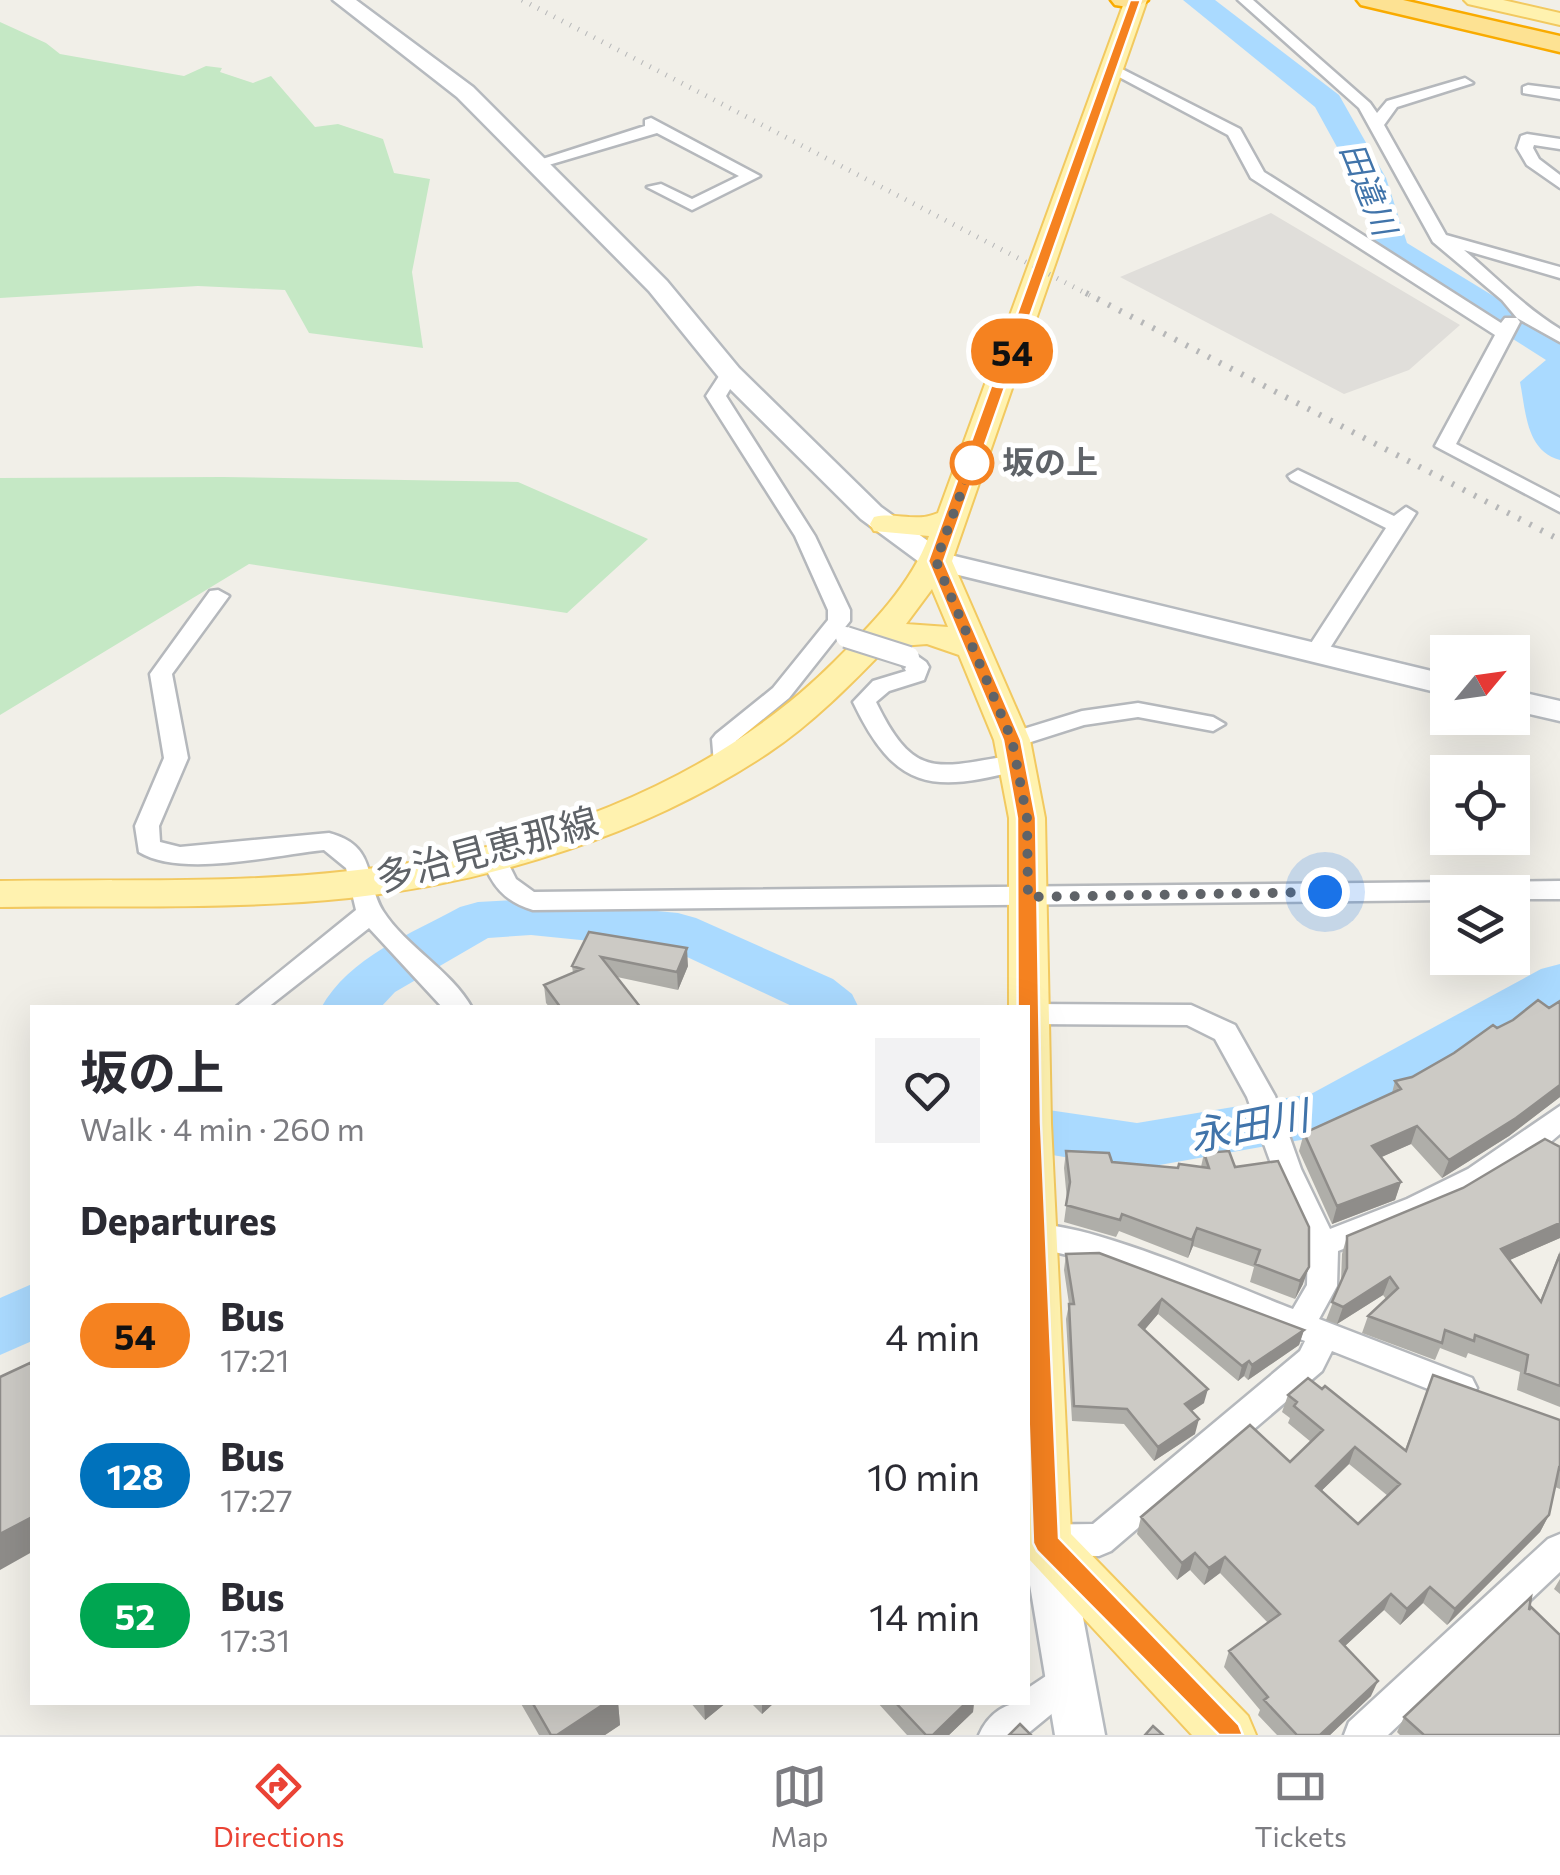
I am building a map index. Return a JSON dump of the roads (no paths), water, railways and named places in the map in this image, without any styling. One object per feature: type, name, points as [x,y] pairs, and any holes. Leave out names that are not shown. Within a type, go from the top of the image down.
[{"type":"highway","points":[[1124,0],[1135,0]]},
{"type":"highway","points":[[1370,0],[1560,44]]},
{"type":"highway","points":[[1412,0],[1560,33]]},
{"type":"main road","name":"多治見恵那線","points":[[0,894],[365,898],[575,833],[669,795],[775,735],[799,716],[867,641],[905,609],[936,561],[1135,0]]},
{"type":"main road","points":[[1475,0],[1560,19]]},
{"type":"main road","points":[[885,524],[927,528],[953,517]]},
{"type":"main road","points":[[936,561],[1014,752],[1027,818],[1029,1005]]},
{"type":"main road","points":[[867,641],[922,631],[945,635],[974,649]]},
{"type":"main road","points":[[1030,1123],[1037,1542],[1229,1735]]},
{"type":"street","points":[[343,0],[465,92],[658,286],[730,374],[885,524],[936,561],[1430,681]]},
{"type":"street","points":[[1245,0],[1366,106],[1438,238],[1508,296],[1520,312],[1560,338]]},
{"type":"street","points":[[1112,70],[1234,132],[1256,175],[1502,332]]},
{"type":"street","points":[[1376,125],[1392,104],[1465,83]]},
{"type":"street","points":[[1528,90],[1560,94]]},
{"type":"street","points":[[535,164],[655,125],[752,176],[692,205],[655,186]]},
{"type":"street","points":[[1560,144],[1527,139],[1524,148],[1533,162],[1560,183]]},
{"type":"street","points":[[1533,162],[1560,166]]},
{"type":"street","points":[[1438,238],[1560,273]]},
{"type":"street","points":[[1520,312],[1502,332],[1446,446],[1560,506]]},
{"type":"street","points":[[730,374],[716,396],[805,536],[839,610],[867,641],[918,667],[916,676],[886,680],[864,702],[878,734],[911,771],[927,774],[1014,752],[1082,718],[1138,710],[1213,724]]},
{"type":"street","points":[[1298,476],[1402,519],[1314,654]]},
{"type":"street","points":[[218,596],[161,674],[176,758],[147,826],[148,846],[161,854],[180,856],[329,841],[357,864],[365,898],[398,947],[451,999]]},
{"type":"street","points":[[1530,704],[1560,711]]},
{"type":"street","points":[[494,857],[506,886],[518,896],[534,900],[1560,890]]},
{"type":"street","points":[[251,1005],[365,898]]},
{"type":"street","points":[[1030,1014],[1191,1016],[1225,1032],[1261,1096],[1287,1169],[1323,1244],[1322,1286],[1311,1332],[1311,1361],[1098,1540],[1037,1542],[1080,1735]]},
{"type":"street","points":[[1323,1244],[1430,1204],[1534,1142],[1560,1117]]},
{"type":"street","points":[[1034,1236],[1061,1238],[1120,1256],[1487,1397]]},
{"type":"street","points":[[1362,1735],[1560,1550]]},
{"type":"street","points":[[997,1735],[1070,1677]]},
{"type":"waterway","name":"田違川","points":[[1197,0],[1328,102],[1370,178],[1392,248],[1560,353]]},
{"type":"waterway","name":"田違川","points":[[1560,367],[1539,382],[1551,438],[1560,448]]},
{"type":"waterway","name":"永田川","points":[[350,1005],[376,978],[478,920],[531,917],[678,931],[814,993],[829,1005]]},
{"type":"waterway","name":"永田川","points":[[1030,1129],[1137,1146],[1323,1114],[1560,983]]},
{"type":"waterway","name":"永田川","points":[[0,1329],[30,1311]]},
{"type":"railway","points":[[522,0],[1091,296]]},
{"type":"railway","points":[[1086,293],[1560,540]]},
{"type":"place","name":"坂の上","points":[[972,463]]}]
